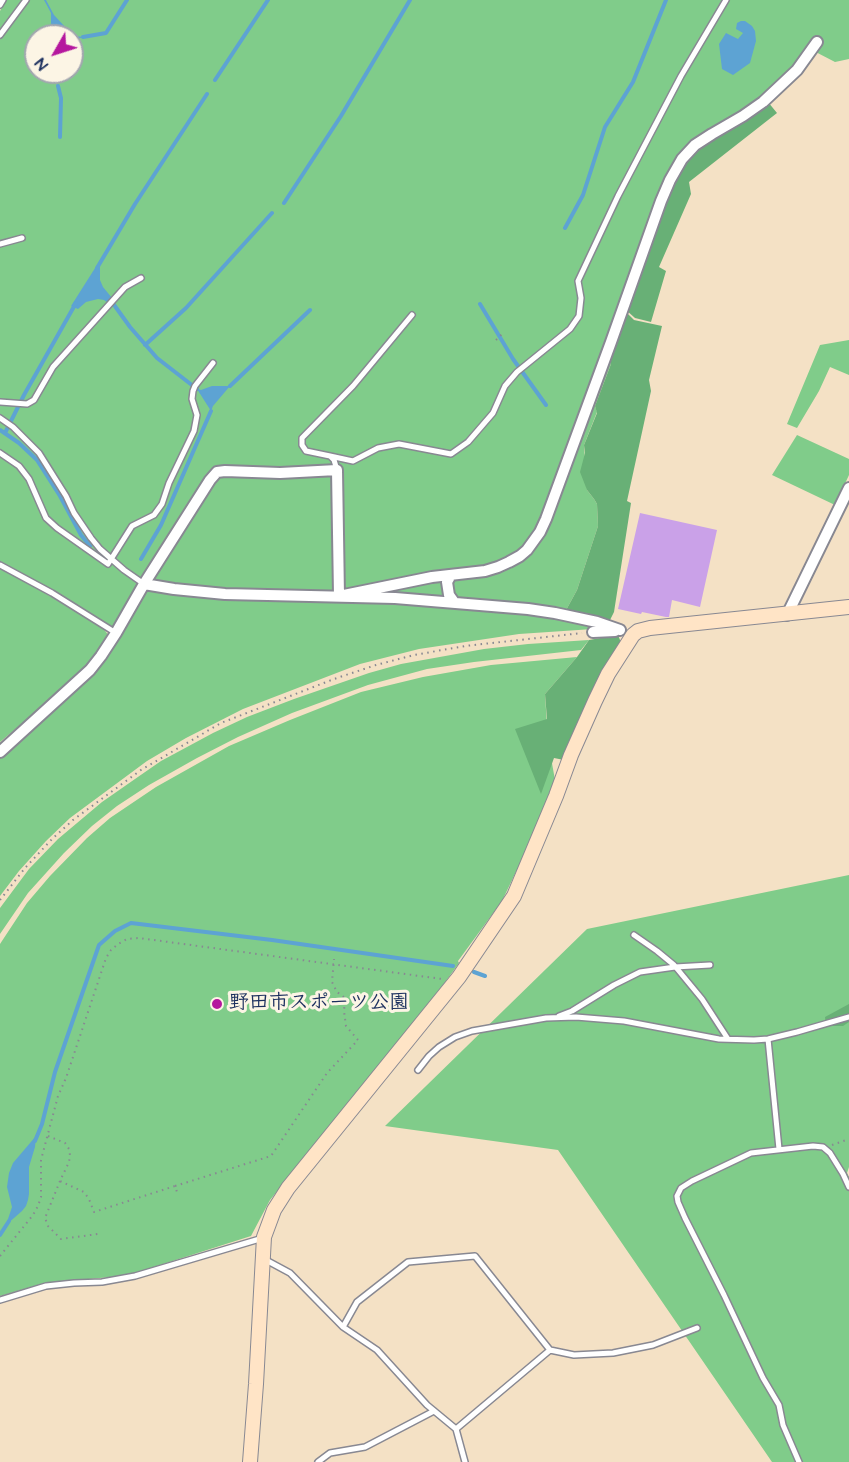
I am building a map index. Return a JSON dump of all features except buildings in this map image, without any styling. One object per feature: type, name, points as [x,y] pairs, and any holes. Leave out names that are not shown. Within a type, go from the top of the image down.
[{"type":"street","points":[[339,596],[451,574],[485,571],[509,562],[527,550],[540,532],[670,180],[682,159],[695,145],[763,102],[797,70],[817,42]]},
{"type":"street","points":[[0,752],[90,670],[116,633],[144,584],[217,472],[280,473],[337,470],[339,596]]},
{"type":"street","points":[[787,615],[849,488]]},
{"type":"street","points":[[451,574],[447,582],[449,595],[454,602]]},
{"type":"street","points":[[144,584],[225,594],[339,596],[454,602],[555,612],[597,622],[626,633]]},
{"type":"street","points":[[593,632],[626,633],[650,628],[849,607]]},
{"type":"street","points":[[250,1462],[264,1237],[274,1210],[288,1188],[455,981],[514,896],[571,754],[626,633]]},
{"type":"lane","points":[[0,4],[3,0]]},
{"type":"lane","points":[[0,35],[26,0]]},
{"type":"lane","points":[[412,315],[353,386],[302,438],[302,445],[306,451],[353,461],[378,448],[399,444],[451,454],[468,442],[493,413],[505,386],[517,372],[570,329],[579,316],[581,298],[578,281],[582,272],[641,150],[726,0]]},
{"type":"lane","points":[[0,244],[22,238]]},
{"type":"lane","points":[[0,402],[27,404],[34,400],[53,367],[125,287],[141,278]]},
{"type":"lane","points":[[0,453],[19,466],[29,479],[46,518],[108,564],[132,526],[154,514],[162,504],[169,483],[194,431],[197,416],[192,399],[194,388],[213,363]]},
{"type":"lane","points":[[3,420],[39,453],[91,538],[112,560],[144,584]]},
{"type":"lane","points":[[330,456],[337,470]]},
{"type":"lane","points":[[0,565],[52,593],[116,633]]},
{"type":"lane","points":[[634,935],[675,967],[702,999],[728,1040]]},
{"type":"lane","points":[[555,1018],[572,1011],[640,972],[710,965]]},
{"type":"lane","points":[[418,1070],[439,1047],[455,1037],[472,1031],[555,1018],[576,1017],[624,1021],[728,1040],[768,1039],[849,1017]]},
{"type":"lane","points":[[768,1039],[779,1149]]},
{"type":"lane","points":[[799,1462],[783,1425],[779,1406],[685,1218],[677,1196],[681,1188],[692,1181],[751,1153],[813,1146],[823,1147],[830,1153],[849,1186]]},
{"type":"lane","points":[[0,1300],[46,1286],[102,1282],[135,1276],[264,1237]]},
{"type":"lane","points":[[343,1327],[357,1302],[408,1262],[475,1256],[550,1350],[574,1355],[614,1353],[653,1345],[697,1328]]},
{"type":"lane","points":[[263,1258],[290,1273],[343,1327],[377,1350],[426,1405],[456,1429],[465,1462]]},
{"type":"lane","points":[[456,1429],[550,1350]]},
{"type":"lane","points":[[318,1462],[330,1453],[365,1447],[434,1411]]},
{"type":"path","points":[[496,340],[502,334]]},
{"type":"path","points":[[0,900],[25,868],[73,820],[141,770],[221,723],[334,679],[414,655],[465,646],[593,632]]},
{"type":"path","points":[[0,1256],[38,1206],[41,1160],[58,1096],[106,958],[118,944],[127,939],[139,938],[455,981]]},
{"type":"path","points":[[60,1181],[84,1192],[94,1212],[271,1156],[327,1073],[358,1040],[346,1026],[345,998],[333,986],[334,959]]},
{"type":"path","points":[[47,1135],[65,1143],[70,1155],[45,1218],[48,1226],[61,1239],[98,1234]]},
{"type":"path","points":[[823,1147],[849,1139]]},
{"type":"path","points":[[175,1186],[177,1192]]},
{"type":"green space","points":[[6,0],[849,0],[849,59],[835,62],[808,48],[791,72],[742,114],[692,142],[537,530],[523,548],[491,566],[346,593],[342,589],[341,468],[217,469],[115,627],[107,625],[52,590],[0,561],[0,11]]},
{"type":"green space","points":[[768,102],[777,113],[689,182],[691,194],[659,267],[666,271],[651,322],[635,318],[626,310],[667,194],[685,162],[697,148]]},
{"type":"green space","points":[[626,312],[634,320],[662,326],[649,380],[651,391],[627,501],[631,503],[614,612],[609,622],[565,612],[577,590],[598,526],[597,504],[587,490],[580,472],[585,453],[584,445],[597,413],[595,406],[611,364],[610,357]]},
{"type":"green space","points":[[849,340],[849,375],[830,367],[797,428],[787,424],[820,345]]},
{"type":"green space","points":[[610,357],[611,364],[595,406],[597,412],[584,445],[587,490],[597,504],[598,526],[577,590],[565,612],[457,598],[454,596],[452,579],[529,553]]},
{"type":"green space","points":[[797,435],[849,459],[849,475],[835,505],[772,475]]},
{"type":"green space","points":[[332,474],[335,594],[209,590],[151,581],[218,475]]},
{"type":"green space","points":[[0,568],[103,628],[109,636],[84,671],[0,742]]},
{"type":"green space","points":[[443,579],[445,597],[373,594]]},
{"type":"green space","points":[[146,589],[401,601],[550,615],[608,628],[519,634],[419,649],[360,664],[243,709],[147,761],[70,818],[19,871],[0,896],[0,756],[76,690]]},
{"type":"green space","points":[[618,635],[620,644],[611,658],[564,760],[554,758],[541,794],[515,729],[547,719],[545,694],[589,640]]},
{"type":"green space","points":[[589,640],[581,650],[427,669],[368,685],[292,713],[238,737],[149,785],[92,826],[28,893],[0,934],[0,908],[29,869],[58,839],[102,802],[161,761],[213,733],[294,699],[401,664],[484,649]]},
{"type":"green space","name":"野田市スポーツ公園","points":[[577,657],[545,694],[548,741],[555,780],[546,809],[502,901],[443,985],[270,1200],[251,1236],[135,1273],[45,1283],[0,1296],[0,944],[27,903],[50,876],[110,818],[156,787],[229,746],[290,720],[361,692],[423,677],[491,665]]},
{"type":"green space","points":[[849,875],[849,1167],[847,1173],[849,1177],[849,1462],[772,1462],[558,1150],[385,1126],[587,929]]},
{"type":"green space","points":[[849,1004],[849,1022],[843,1026],[826,1026],[825,1017]]},
{"type":"water","points":[[44,0],[62,24],[51,24],[51,13]]},
{"type":"water","points":[[741,21],[752,26],[756,41],[750,63],[733,75],[722,69],[719,44],[726,33],[738,39],[743,33],[736,29],[737,23]]},
{"type":"water","points":[[97,265],[100,266],[100,280],[103,287],[112,298],[108,303],[98,299],[86,302],[78,309],[71,306]]},
{"type":"water","points":[[230,386],[211,411],[197,389]]},
{"type":"water","points":[[36,1136],[29,1167],[29,1194],[26,1206],[6,1225],[12,1207],[7,1187],[9,1173],[13,1163]]},
{"type":"waterway","points":[[84,37],[106,33],[127,0]]},
{"type":"waterway","points":[[215,80],[268,0]]},
{"type":"waterway","points":[[284,203],[341,116],[410,0]]},
{"type":"waterway","points":[[565,228],[583,195],[605,127],[633,82],[666,0]]},
{"type":"waterway","points":[[58,86],[61,98],[60,137]]},
{"type":"waterway","points":[[97,268],[135,204],[207,94]]},
{"type":"waterway","points":[[145,345],[186,308],[272,213]]},
{"type":"waterway","points":[[112,302],[157,358],[197,389]]},
{"type":"waterway","points":[[5,433],[76,303]]},
{"type":"waterway","points":[[480,304],[513,359],[546,405]]},
{"type":"waterway","points":[[230,386],[310,310]]},
{"type":"waterway","points":[[141,559],[161,525],[211,411]]},
{"type":"waterway","points":[[0,430],[19,443],[37,460],[81,535],[90,546]]},
{"type":"waterway","points":[[35,1141],[42,1124],[55,1072],[99,945],[115,931],[131,923],[272,940],[453,966]]},
{"type":"waterway","points":[[474,972],[485,976]]},
{"type":"waterway","points":[[0,1235],[9,1221]]},
{"type":"place","name":"野田市スポーツ公園","points":[[217,1004]]}]
